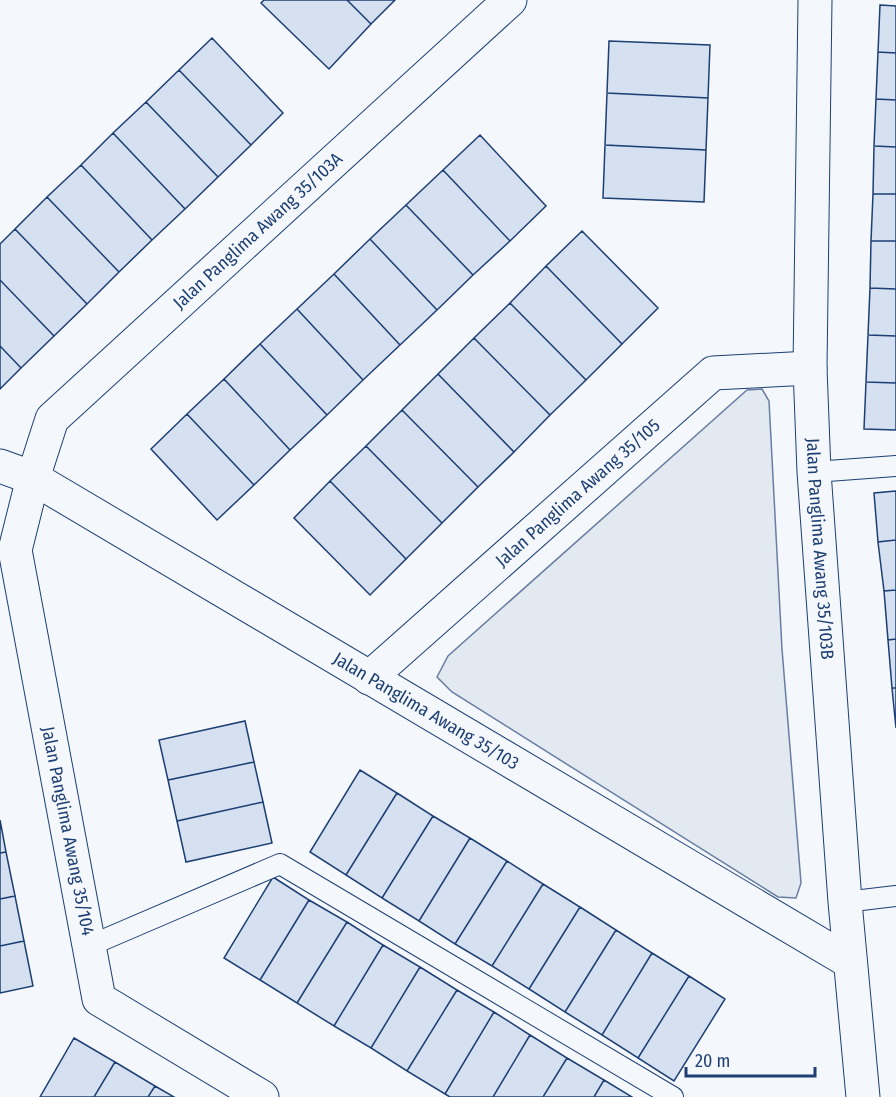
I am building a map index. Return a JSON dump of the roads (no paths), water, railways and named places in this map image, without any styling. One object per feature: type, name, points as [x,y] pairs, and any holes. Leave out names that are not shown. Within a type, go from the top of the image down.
[{"type":"street","name":"Jalan Panglima Awang 35/103A","points":[[33,478],[52,419],[510,0]]},
{"type":"street","name":"Jalan Panglima Awang 35/103B","points":[[815,0],[810,368],[814,472],[845,902],[863,1097]]},
{"type":"street","name":"Jalan Panglima Awang 35/105","points":[[369,678],[713,373],[810,368]]},
{"type":"street","name":"Jalan Panglima Awang 35/103","points":[[0,466],[33,478],[850,962]]},
{"type":"street","name":"Jalan Panglima Awang 35/104","points":[[33,478],[15,550],[99,999],[262,1097]]},
{"type":"lane","points":[[814,472],[896,466]]},
{"type":"lane","points":[[89,946],[280,864],[673,1097]]},
{"type":"lane","points":[[845,902],[896,896]]}]
